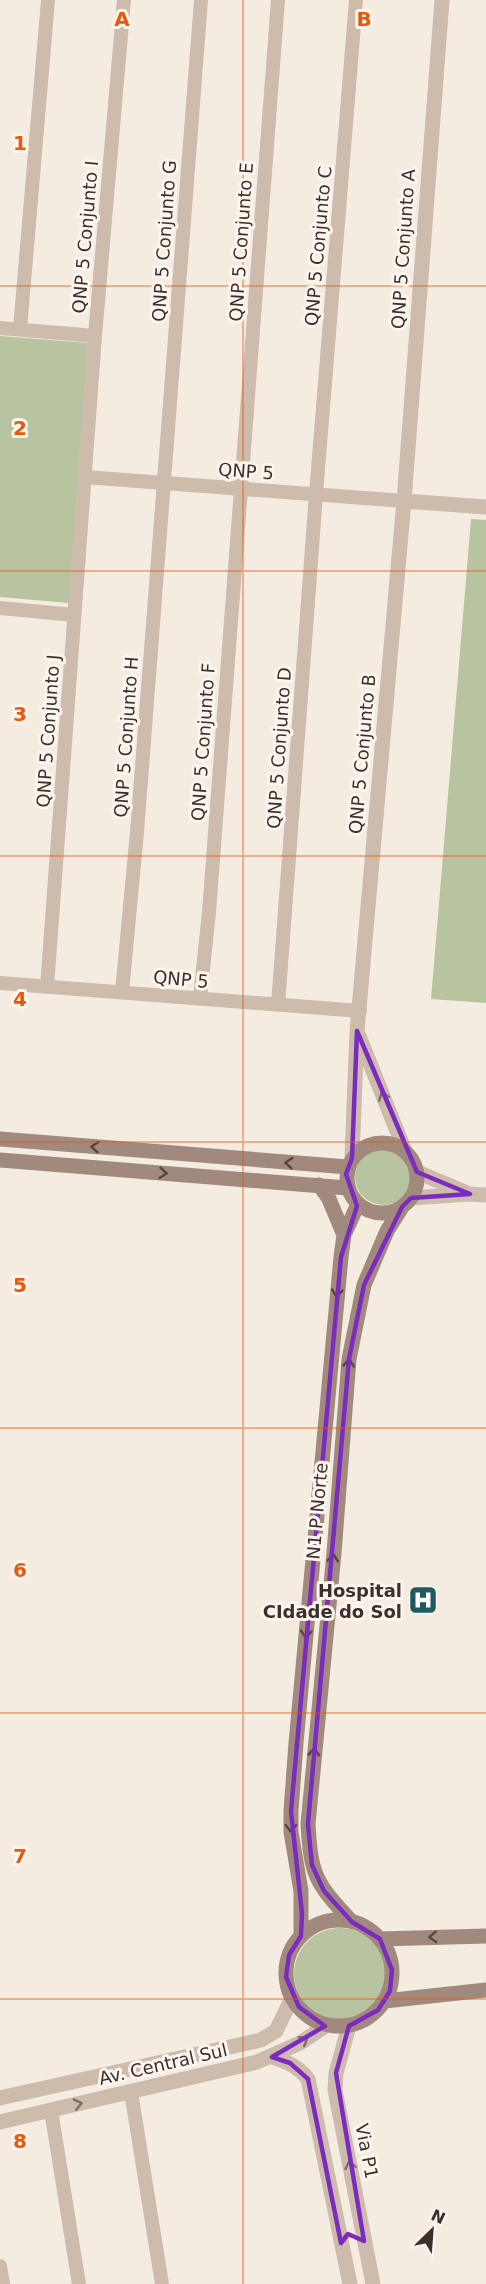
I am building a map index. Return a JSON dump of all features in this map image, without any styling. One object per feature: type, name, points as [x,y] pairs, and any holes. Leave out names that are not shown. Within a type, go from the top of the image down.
[{"type":"main road","points":[[0,1138],[350,1162]]},
{"type":"main road","points":[[382,1142],[405,1151],[415,1164],[417,1172],[417,1186],[406,1203],[391,1212],[379,1213],[358,1204],[348,1188],[346,1174],[350,1162],[360,1149],[382,1142]]},
{"type":"main road","points":[[0,1160],[348,1188]]},
{"type":"main road","points":[[319,1185],[329,1199],[344,1235]]},
{"type":"main road","name":"N1 P Norte","points":[[352,1922],[332,1902],[316,1877],[312,1865],[308,1824],[334,1553],[349,1359],[364,1285],[387,1231],[406,1203]]},
{"type":"main road","name":"N1 P Norte","points":[[301,1936],[301,1891],[291,1832],[297,1732],[344,1235],[358,1204]]},
{"type":"main road","points":[[330,1921],[352,1922],[363,1926],[380,1939],[391,1959],[392,1981],[385,2001],[369,2017],[349,2025],[327,2025],[307,2015],[292,1998],[288,1988],[286,1966],[289,1955],[301,1936],[319,1924],[330,1921]]},
{"type":"main road","points":[[380,1939],[486,1936]]},
{"type":"main road","points":[[385,2001],[486,1990]]},
{"type":"street","points":[[20,329],[48,0]]},
{"type":"street","name":"QNP 5 Conjunto I","points":[[85,477],[124,0]]},
{"type":"street","name":"QNP 5 Conjunto G","points":[[164,484],[201,0]]},
{"type":"street","name":"QNP 5 Conjunto E","points":[[240,488],[278,0]]},
{"type":"street","name":"QNP 5 Conjunto C","points":[[316,494],[356,0]]},
{"type":"street","name":"QNP 5 Conjunto A","points":[[404,501],[442,0]]},
{"type":"street","points":[[0,328],[95,336]]},
{"type":"street","name":"QNP 5","points":[[85,477],[404,501]]},
{"type":"street","name":"QNP 5 Conjunto J","points":[[47,987],[85,477]]},
{"type":"street","name":"QNP 5 Conjunto H","points":[[123,992],[164,484]]},
{"type":"street","name":"QNP 5 Conjunto F","points":[[200,998],[209,912],[240,488]]},
{"type":"street","name":"QNP 5 Conjunto D","points":[[278,1005],[316,494]]},
{"type":"street","points":[[404,501],[486,507]]},
{"type":"street","name":"QNP 5 Conjunto B","points":[[360,1011],[404,501]]},
{"type":"street","points":[[0,608],[74,615]]},
{"type":"street","name":"QNP 5","points":[[0,983],[360,1011]]},
{"type":"street","points":[[350,1162],[360,1011]]},
{"type":"street","points":[[357,1031],[405,1151]]},
{"type":"street","points":[[417,1172],[470,1194]]},
{"type":"street","points":[[406,1203],[470,1194],[486,1195]]},
{"type":"street","name":"Av. Central Sul","points":[[0,2098],[261,2040],[276,2031],[292,1998]]},
{"type":"street","name":"Av. Central Sul","points":[[0,2122],[272,2057],[300,2043],[327,2025]]},
{"type":"street","name":"Via P1","points":[[349,2025],[336,2073],[335,2090],[373,2284]]},
{"type":"street","points":[[272,2057],[291,2063],[308,2079],[350,2284]]},
{"type":"street","points":[[131,2092],[162,2284]]},
{"type":"street","points":[[51,2110],[79,2284]]},
{"type":"street","points":[[333,2202],[338,2208],[345,2209],[356,2196]]},
{"type":"street","points":[[341,2243],[347,2237],[352,2236],[364,2241]]},
{"type":"street","points":[[0,2266],[3,2284]]},
{"type":"highlighted area","points":[[357,1031],[417,1172],[470,1194],[411,1198],[402,1207],[364,1285],[349,1359],[308,1824],[312,1865],[324,1891],[352,1922],[380,1939],[392,1970],[390,1991],[378,2010],[349,2026],[336,2073],[364,2241],[348,2234],[341,2243],[308,2079],[290,2063],[272,2057],[325,2026],[299,2007],[286,1977],[289,1955],[301,1936],[302,1913],[291,1811],[341,1257],[357,1206],[346,1174],[352,1158]]},
{"type":"green space","points":[[0,336],[88,343],[69,603],[0,597]]},
{"type":"green space","points":[[471,519],[486,520],[486,1003],[431,999]]},
{"type":"green space","points":[[378,1149],[388,1149],[403,1157],[409,1166],[411,1177],[409,1188],[403,1197],[388,1205],[378,1205],[367,1200],[360,1193],[355,1182],[355,1172],[360,1161],[367,1154]]},
{"type":"green space","points":[[340,1928],[358,1932],[372,1942],[382,1956],[386,1974],[382,1992],[372,2006],[358,2016],[340,2020],[322,2016],[308,2006],[298,1992],[294,1974],[298,1956],[308,1942],[322,1932]]},
{"type":"place","name":"Hospital CIdade do Sol","points":[[423,1600]]}]
